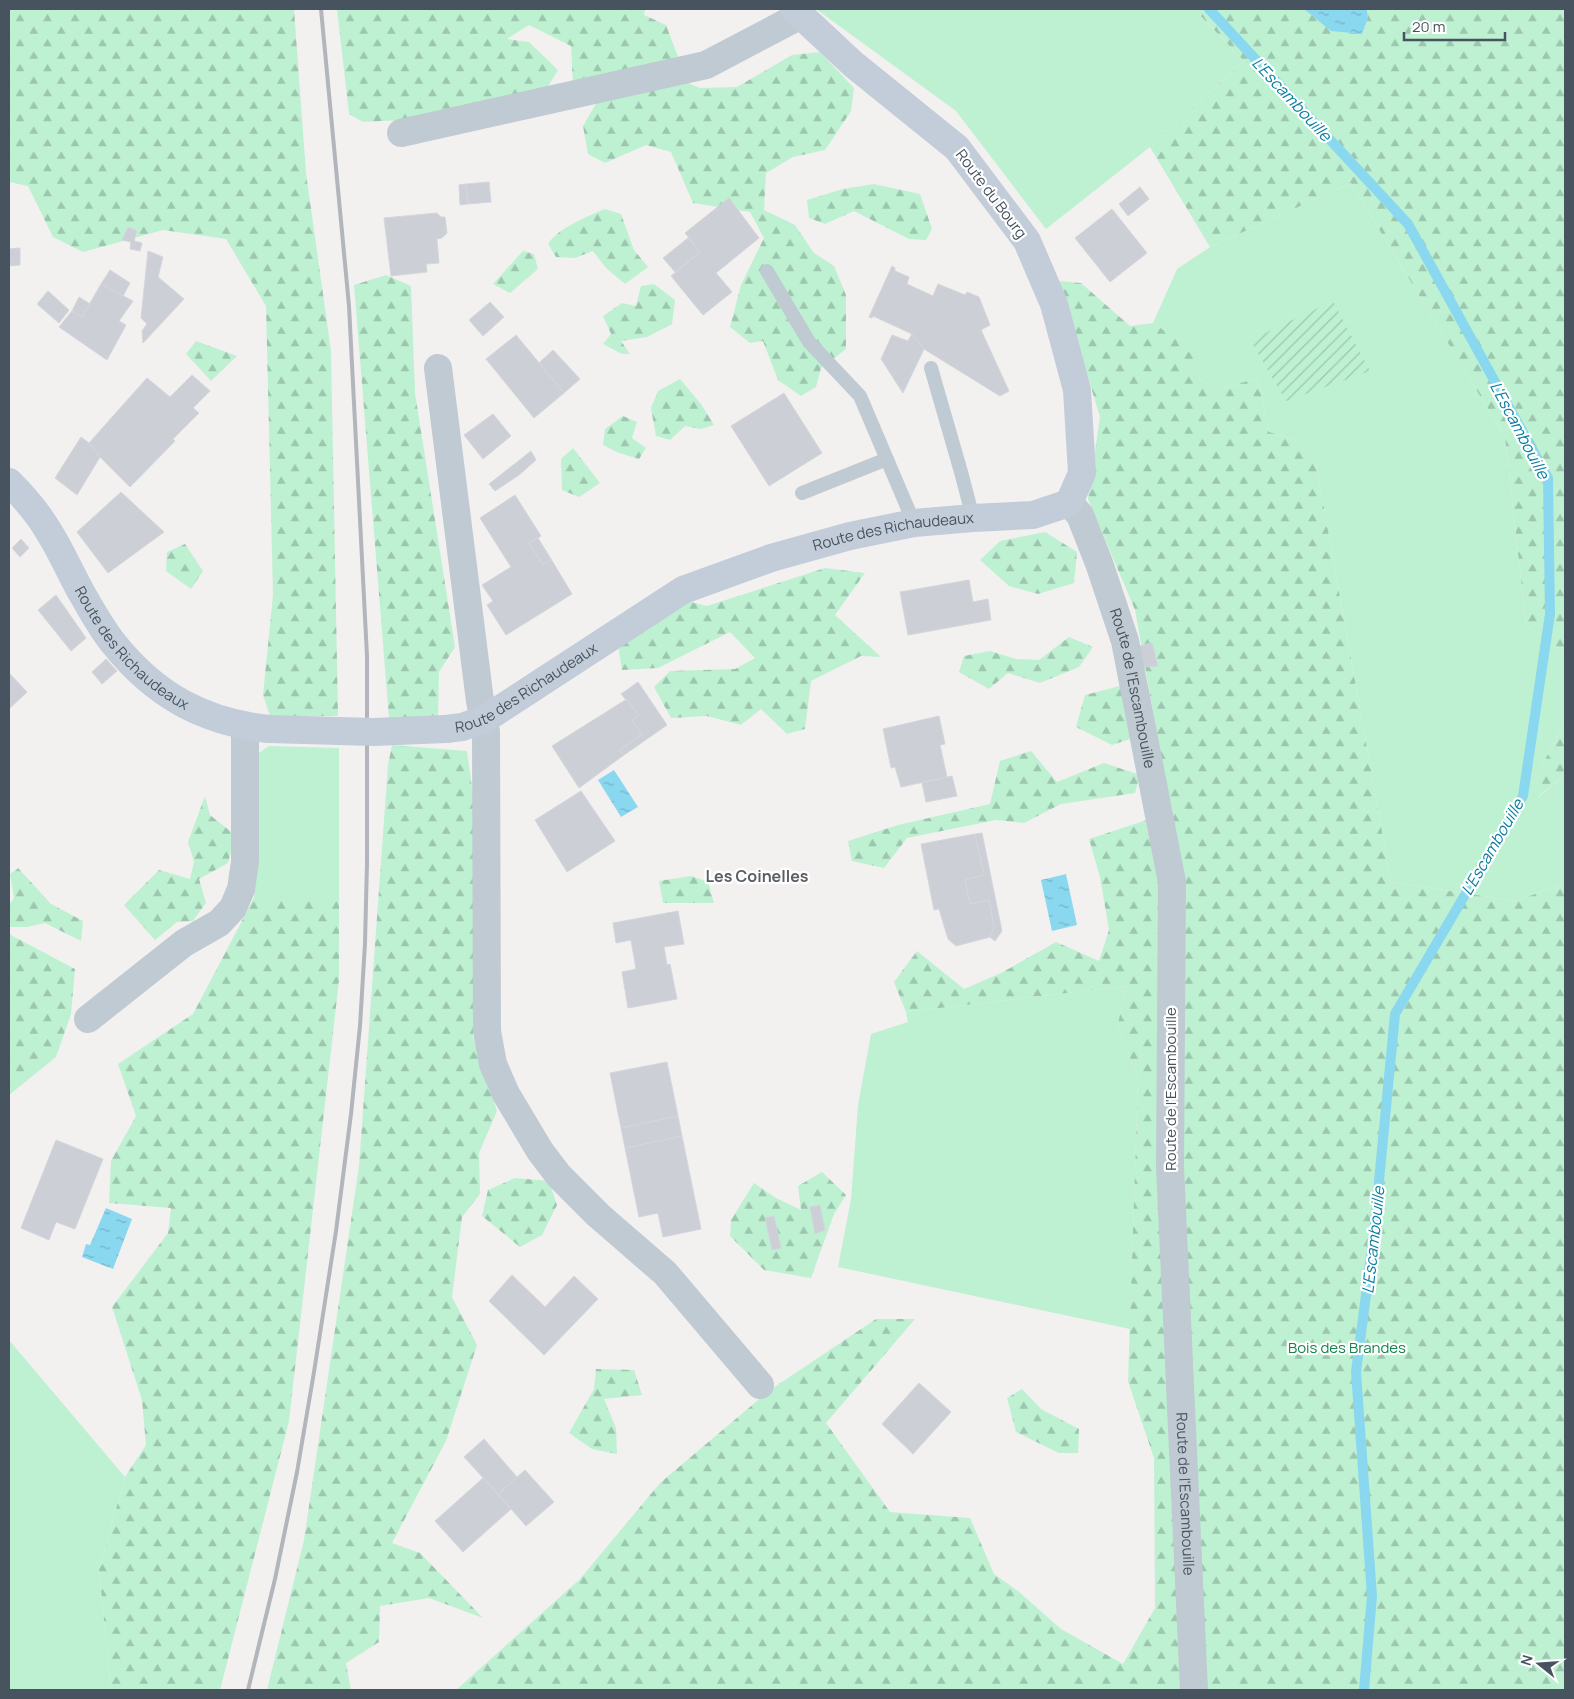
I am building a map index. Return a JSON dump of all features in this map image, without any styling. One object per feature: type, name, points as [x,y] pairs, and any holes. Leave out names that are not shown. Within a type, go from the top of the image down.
[{"type":"street","points":[[401,132],[706,65],[797,12]]},
{"type":"street","name":"Route du Bourg","points":[[797,12],[852,64],[958,148],[1027,241],[1054,304],[1077,390],[1082,473],[1070,503]]},
{"type":"street","points":[[438,368],[480,701],[485,719],[487,1031],[493,1064],[506,1094],[540,1151],[558,1176],[598,1215],[665,1273],[760,1385]]},
{"type":"street","name":"Route des Richaudeaux","points":[[9,482],[31,506],[49,531],[81,591],[112,642],[137,671],[162,692],[187,706],[257,728],[374,732],[446,729],[462,727],[485,719],[683,590],[771,558],[850,536],[914,523],[1033,515],[1070,503]]},
{"type":"street","name":"Route de l'Escambouille","points":[[1070,503],[1080,515],[1099,563],[1125,641],[1172,882],[1170,1167],[1194,1690]]},
{"type":"street","points":[[88,1019],[184,944],[219,923],[233,908],[241,889],[257,728]]},
{"type":"lane","points":[[767,271],[809,342],[860,396],[914,523]]},
{"type":"lane","points":[[931,368],[961,472],[972,518]]},
{"type":"lane","points":[[802,493],[886,459]]},
{"type":"green space","points":[[9,9],[294,9],[306,173],[331,351],[338,716],[270,716],[263,695],[273,595],[266,306],[226,239],[163,230],[83,252],[53,237],[28,186],[9,182]]},
{"type":"green space","points":[[337,9],[645,9],[644,15],[666,25],[680,62],[683,81],[700,88],[737,87],[792,55],[820,52],[854,88],[851,111],[825,150],[793,157],[766,173],[764,210],[795,225],[814,253],[834,266],[846,295],[846,349],[821,368],[816,387],[801,396],[778,380],[763,341],[750,343],[730,327],[741,285],[764,238],[750,212],[693,203],[671,152],[646,145],[605,163],[588,154],[583,126],[598,100],[573,86],[571,46],[529,25],[507,39],[529,42],[558,70],[544,93],[422,119],[363,122],[349,114]]},
{"type":"green space","points":[[816,9],[1194,9],[1244,61],[1150,147],[1046,229],[956,111]]},
{"type":"green space","points":[[1194,9],[1304,9],[1368,18],[1367,9],[1565,9],[1565,653],[1526,625],[1505,437],[1351,183],[1210,247],[1150,147],[1244,61]]},
{"type":"green space","points":[[1351,183],[1505,437],[1526,625],[1565,653],[1565,722],[1537,775],[1539,797],[1565,774],[1565,883],[1516,901],[1391,882],[1316,463],[1295,440],[1269,432],[1258,378],[1216,390],[1200,379],[1190,349],[1153,323],[1177,269],[1210,247]]},
{"type":"green space","points":[[874,184],[920,194],[932,229],[926,240],[909,239],[854,211],[825,224],[809,218],[807,200],[843,189]]},
{"type":"green space","points":[[605,209],[621,214],[634,250],[648,267],[625,284],[606,268],[593,251],[575,258],[556,257],[548,244],[566,228]]},
{"type":"green space","points":[[523,251],[534,254],[538,269],[510,293],[493,284]]},
{"type":"green space","points":[[386,275],[411,286],[415,393],[455,647],[439,672],[438,718],[389,718],[354,285]]},
{"type":"green space","name":"Bois des Brandes","points":[[1059,281],[1081,283],[1130,326],[1153,323],[1191,349],[1200,379],[1216,390],[1258,378],[1269,432],[1295,440],[1316,463],[1391,882],[1516,901],[1565,883],[1565,1690],[456,1690],[580,1579],[660,1483],[770,1390],[876,1319],[915,1319],[826,1423],[890,1512],[970,1518],[994,1574],[1018,1591],[1061,1629],[1123,1664],[1155,1608],[1154,1458],[1128,1381],[1138,1081],[1118,1023],[1127,986],[906,1012],[894,982],[917,951],[964,989],[1001,973],[1056,942],[1099,961],[1109,930],[1100,877],[1089,839],[1171,812],[1135,610],[1088,499],[1100,417]]},
{"type":"green space","points":[[654,284],[675,300],[672,324],[647,337],[621,341],[630,354],[622,354],[603,344],[611,334],[603,316],[622,303],[636,306],[641,286]]},
{"type":"green space","points":[[1333,301],[1370,371],[1286,401],[1250,340]]},
{"type":"green space","points":[[196,341],[237,356],[211,381],[186,354]]},
{"type":"green space","points":[[680,379],[701,404],[714,425],[701,429],[685,426],[670,440],[656,436],[651,408],[658,391]]},
{"type":"green space","points":[[623,416],[637,422],[632,438],[646,448],[639,459],[619,453],[603,445],[605,429]]},
{"type":"green space","points":[[573,448],[600,483],[579,497],[562,490],[561,459]]},
{"type":"green space","points":[[1045,532],[1077,552],[1074,583],[1038,594],[1009,586],[980,560],[1000,541]]},
{"type":"green space","points":[[185,544],[203,571],[191,589],[166,571],[167,552]]},
{"type":"green space","points":[[825,568],[865,573],[835,615],[881,657],[861,656],[811,681],[805,729],[787,734],[761,709],[741,725],[707,716],[671,718],[654,687],[670,671],[735,669],[755,658],[730,632],[658,668],[622,670],[617,639],[683,600],[707,606]]},
{"type":"green space","points":[[1069,637],[1093,647],[1079,667],[1040,683],[1008,673],[989,689],[959,672],[964,656],[990,651],[1016,659],[1039,660]]},
{"type":"green space","points":[[1120,686],[1146,708],[1136,737],[1112,745],[1076,727],[1085,695]]},
{"type":"green space","points":[[1565,722],[1565,774],[1538,797],[1537,775]]},
{"type":"green space","points":[[392,745],[467,751],[478,831],[473,1037],[497,1111],[479,1153],[480,1194],[462,1217],[452,1297],[477,1345],[446,1441],[392,1543],[420,1553],[483,1618],[429,1598],[380,1606],[379,1642],[346,1663],[351,1690],[267,1690],[304,1540],[359,1166],[388,765]]},
{"type":"green space","points":[[269,746],[339,748],[339,898],[254,898],[259,753]]},
{"type":"green space","points":[[1031,751],[1057,782],[1104,763],[1140,775],[1135,793],[1061,804],[1024,823],[996,820],[907,838],[884,868],[852,861],[848,841],[898,825],[990,804],[1000,761]]},
{"type":"green space","points":[[205,796],[210,815],[235,835],[228,863],[199,879],[206,903],[193,921],[177,922],[155,940],[124,905],[159,870],[190,879],[194,862],[188,842]]},
{"type":"green space","points":[[18,868],[51,904],[83,921],[81,941],[45,923],[27,927],[9,927],[9,905],[14,898],[10,874]]},
{"type":"green space","points":[[691,876],[708,882],[714,903],[663,903],[659,881]]},
{"type":"green space","points":[[254,898],[339,898],[339,980],[289,1421],[220,1690],[111,1690],[99,1569],[125,1477],[146,1445],[142,1400],[112,1307],[168,1233],[171,1208],[109,1203],[111,1161],[136,1116],[118,1064],[193,1014]]},
{"type":"green space","points":[[9,934],[75,969],[71,1014],[56,1057],[9,1095]]},
{"type":"green space","points":[[1127,986],[1118,1023],[1138,1081],[1130,1329],[838,1267],[851,1199],[858,1105],[871,1034],[908,1022],[906,1012]]},
{"type":"green space","points":[[822,1172],[846,1195],[834,1214],[811,1278],[764,1270],[730,1236],[731,1220],[754,1183],[776,1198],[801,1210],[798,1186]]},
{"type":"green space","points":[[515,1178],[549,1181],[557,1205],[542,1235],[520,1247],[482,1216],[488,1190]]},
{"type":"green space","points":[[9,1340],[125,1477],[99,1569],[111,1690],[9,1690]]},
{"type":"green space","points":[[596,1369],[634,1370],[642,1395],[604,1399],[616,1428],[617,1454],[592,1449],[569,1433],[594,1389]]},
{"type":"green space","points":[[1022,1389],[1041,1409],[1079,1429],[1078,1453],[1059,1453],[1016,1432],[1007,1398]]},
{"type":"water","points":[[1304,9],[1367,9],[1368,18],[1362,34],[1331,31]]},
{"type":"water","points":[[614,770],[638,807],[621,817],[598,780]]},
{"type":"water","points":[[1066,874],[1077,925],[1052,931],[1041,880]]},
{"type":"water","points":[[106,1208],[132,1219],[113,1269],[82,1257],[86,1244],[90,1245]]},
{"type":"building","points":[[489,182],[491,202],[468,204],[466,184]]},
{"type":"building","points":[[466,184],[468,204],[460,205],[459,185]]},
{"type":"building","points":[[1140,187],[1149,199],[1128,216],[1119,204]]},
{"type":"building","points":[[729,198],[759,238],[716,273],[732,292],[703,315],[671,276],[700,252],[685,233]]},
{"type":"building","points":[[1112,209],[1147,253],[1110,282],[1075,238]]},
{"type":"building","points":[[437,213],[441,217],[445,217],[447,233],[442,238],[437,239],[439,263],[426,264],[427,272],[391,276],[384,218]]},
{"type":"building","points":[[128,227],[137,231],[134,241],[142,243],[140,251],[130,249],[131,242],[122,240]]},
{"type":"building","points":[[688,238],[700,252],[675,272],[663,258]]},
{"type":"building","points":[[20,248],[20,265],[9,266],[9,249]]},
{"type":"building","points":[[148,251],[163,257],[158,277],[184,299],[143,343],[142,331],[147,324],[141,318]]},
{"type":"building","points":[[892,266],[895,268],[895,271],[909,277],[907,284],[933,296],[938,284],[965,295],[967,292],[979,297],[990,325],[981,330],[1009,391],[1000,396],[924,349],[912,334],[873,316],[872,318],[869,317]]},
{"type":"building","points":[[110,270],[130,283],[123,296],[101,284]]},
{"type":"building","points":[[101,284],[133,301],[119,321],[126,325],[107,360],[59,327],[72,311],[82,317]]},
{"type":"building","points":[[48,291],[69,310],[59,323],[37,304]]},
{"type":"building","points":[[79,297],[90,304],[82,317],[72,311]]},
{"type":"building","points":[[490,302],[504,317],[483,336],[469,320]]},
{"type":"building","points":[[912,334],[924,349],[903,393],[881,359],[892,335],[908,341]]},
{"type":"building","points":[[516,335],[564,393],[534,418],[486,359]]},
{"type":"building","points":[[553,350],[580,379],[564,393],[539,363]]},
{"type":"building","points":[[192,375],[210,391],[193,408],[199,413],[173,439],[175,441],[130,487],[89,443],[147,378],[170,397]]},
{"type":"building","points":[[784,393],[822,453],[769,486],[731,426]]},
{"type":"building","points":[[493,414],[511,436],[483,459],[464,435]]},
{"type":"building","points":[[81,437],[89,443],[100,457],[77,495],[55,478]]},
{"type":"building","points":[[531,451],[536,460],[519,475],[495,491],[489,484]]},
{"type":"building","points":[[121,492],[164,532],[108,573],[77,532]]},
{"type":"building","points":[[515,495],[541,536],[529,543],[543,565],[551,559],[572,594],[506,635],[487,605],[493,601],[482,585],[511,567],[480,518]]},
{"type":"building","points":[[538,538],[551,559],[543,565],[529,543]]},
{"type":"building","points":[[21,539],[29,548],[20,557],[12,548]]},
{"type":"building","points":[[969,580],[973,602],[988,599],[991,620],[908,635],[900,592]]},
{"type":"building","points":[[56,595],[86,638],[71,651],[38,610]]},
{"type":"building","points":[[1152,643],[1158,666],[1143,667],[1138,646]]},
{"type":"building","points":[[106,659],[117,671],[102,684],[92,672]]},
{"type":"building","points":[[9,673],[27,692],[9,709]]},
{"type":"building","points":[[638,682],[667,725],[624,755],[620,750],[642,734],[632,720],[639,715],[621,694]]},
{"type":"building","points":[[627,699],[639,715],[632,720],[642,734],[620,750],[624,755],[579,788],[552,746]]},
{"type":"building","points":[[939,716],[945,744],[940,745],[947,777],[901,787],[895,767],[891,768],[883,729]]},
{"type":"building","points":[[952,776],[957,796],[926,802],[922,783]]},
{"type":"building","points":[[581,791],[615,841],[567,872],[535,820]]},
{"type":"building","points":[[982,833],[1002,931],[995,941],[990,937],[994,927],[989,900],[970,904],[965,880],[984,875],[975,834]]},
{"type":"building","points":[[975,834],[984,875],[965,880],[970,904],[989,900],[994,927],[990,937],[956,946],[948,939],[939,909],[934,910],[921,844]]},
{"type":"building","points":[[678,911],[684,944],[664,947],[667,965],[670,964],[677,999],[628,1008],[622,972],[636,969],[631,940],[616,943],[613,923]]},
{"type":"building","points":[[667,1062],[678,1116],[621,1128],[610,1073]]},
{"type":"building","points":[[678,1116],[682,1136],[625,1148],[621,1128]]},
{"type":"building","points":[[682,1136],[701,1229],[663,1237],[658,1213],[639,1217],[625,1148]]},
{"type":"building","points":[[56,1140],[103,1159],[75,1229],[56,1222],[49,1240],[21,1228]]},
{"type":"building","points":[[820,1205],[825,1230],[815,1234],[810,1207]]},
{"type":"building","points":[[774,1216],[781,1248],[772,1250],[765,1218]]},
{"type":"building","points":[[512,1275],[545,1307],[574,1276],[598,1299],[544,1355],[489,1301]]},
{"type":"building","points":[[919,1383],[951,1412],[913,1454],[882,1424]]},
{"type":"building","points":[[484,1439],[517,1477],[498,1494],[464,1457]]},
{"type":"building","points":[[525,1470],[554,1502],[526,1526],[498,1494]]},
{"type":"building","points":[[483,1478],[511,1509],[463,1552],[435,1521]]},
{"type":"waterway","name":"L'Escambouille","points":[[1209,9],[1408,224],[1548,478],[1550,614],[1523,796],[1395,1014],[1374,1233],[1356,1372],[1372,1596],[1364,1690]]},
{"type":"railway","points":[[248,1690],[275,1579],[297,1472],[314,1372],[336,1231],[351,1114],[360,1026],[365,943],[367,656],[349,306],[321,9]]},
{"type":"district","name":"Les Coinelles","points":[[757,876]]}]
